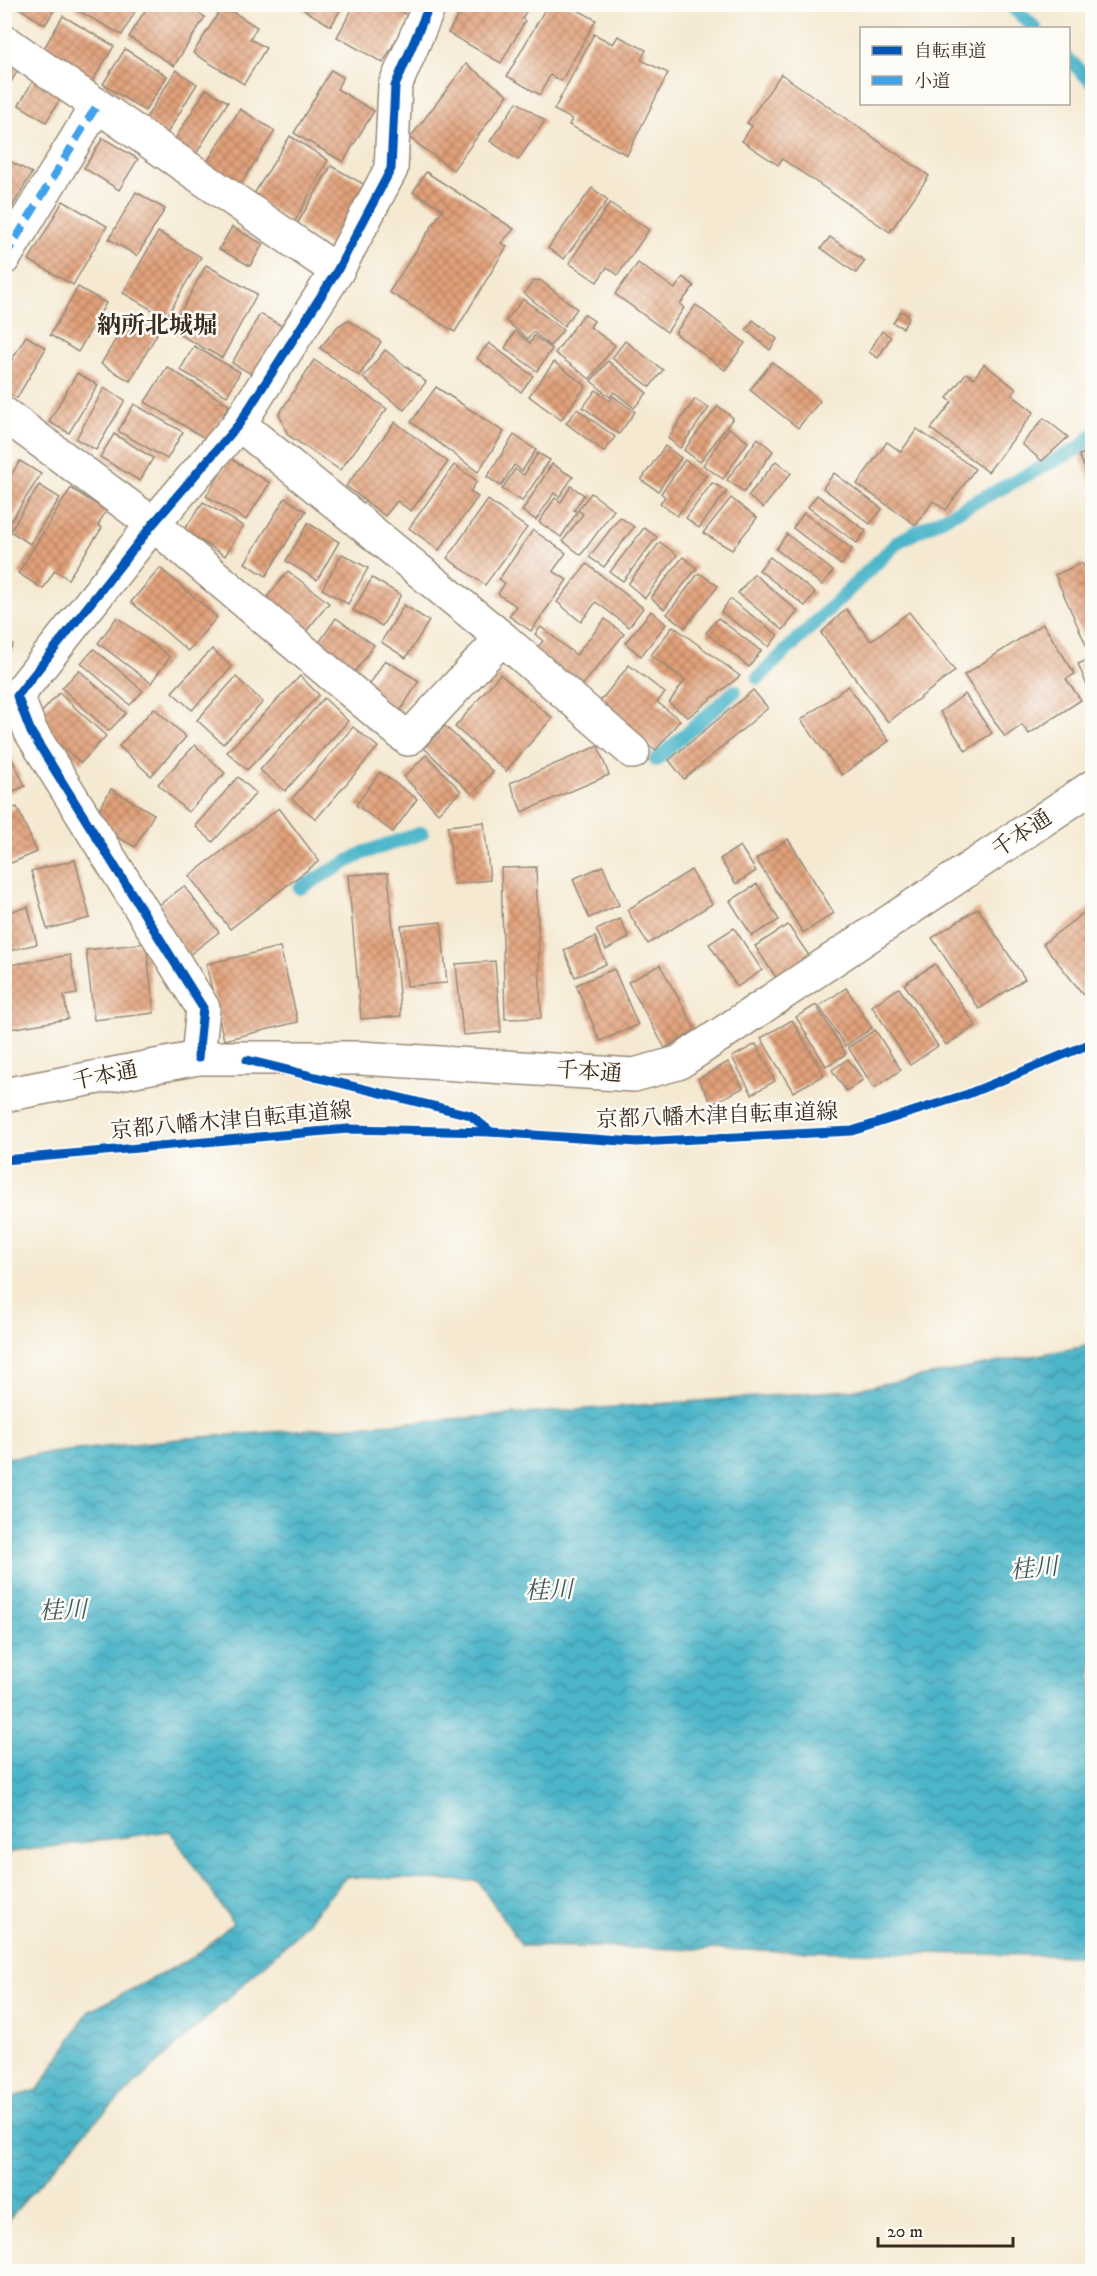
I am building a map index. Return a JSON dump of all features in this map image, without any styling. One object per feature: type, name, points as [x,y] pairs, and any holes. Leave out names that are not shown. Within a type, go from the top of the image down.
[{"type":"street","points":[[198,1058],[203,1008],[30,732],[11,696],[239,424],[337,271],[391,169],[395,86],[430,4]]},
{"type":"street","points":[[4,40],[337,271]]},
{"type":"street","points":[[4,258],[98,105]]},
{"type":"street","points":[[4,414],[153,524],[408,739],[502,638]]},
{"type":"street","points":[[239,424],[502,638],[633,752]]},
{"type":"street","name":"千本通","points":[[4,1095],[198,1058],[360,1058],[634,1075],[678,1063],[1092,787]]},
{"type":"water","name":"桂川","points":[[1092,1345],[1092,1956],[522,1946],[478,1881],[346,1877],[294,1937],[95,2121],[5,2223],[5,2099],[38,2090],[88,2012],[194,1957],[233,1923],[170,1831],[5,1853],[5,1458],[189,1438],[850,1390]]},
{"type":"building","points":[[13,4],[58,4],[45,25]]},
{"type":"building","points":[[77,4],[139,4],[122,35],[75,9]]},
{"type":"building","points":[[149,4],[185,4],[205,17],[174,66],[129,37]]},
{"type":"building","points":[[294,4],[344,4],[331,26]]},
{"type":"building","points":[[355,4],[388,4],[409,16],[383,63],[337,37]]},
{"type":"building","points":[[465,4],[530,4],[522,19],[525,21],[501,63],[448,33]]},
{"type":"building","points":[[548,4],[567,4],[596,20],[561,81],[550,75],[540,95],[507,76]]},
{"type":"building","points":[[223,6],[257,27],[250,39],[266,48],[244,84],[193,53]]},
{"type":"building","points":[[63,16],[114,46],[90,85],[40,55]]},
{"type":"building","points":[[594,34],[613,44],[618,36],[646,50],[641,60],[668,73],[627,155],[569,125],[572,119],[554,110]]},
{"type":"building","points":[[125,49],[167,76],[145,111],[103,84]]},
{"type":"building","points":[[4,60],[19,68],[4,94]]},
{"type":"building","points":[[466,64],[508,95],[453,170],[410,138]]},
{"type":"building","points":[[176,70],[197,84],[163,140],[141,126]]},
{"type":"building","points":[[331,70],[343,77],[337,89],[374,111],[343,162],[294,133]]},
{"type":"building","points":[[781,74],[929,176],[890,232],[782,159],[778,165],[742,141],[752,126],[747,123]]},
{"type":"building","points":[[34,79],[62,96],[46,122],[19,105]]},
{"type":"building","points":[[206,89],[228,102],[191,162],[169,149]]},
{"type":"building","points":[[517,102],[545,121],[518,160],[490,141]]},
{"type":"building","points":[[240,109],[275,131],[238,188],[204,167]]},
{"type":"building","points":[[290,136],[328,160],[294,223],[252,197]]},
{"type":"building","points":[[103,138],[138,159],[119,190],[84,168]]},
{"type":"building","points":[[4,158],[32,173],[4,221]]},
{"type":"building","points":[[331,166],[367,186],[335,249],[297,224]]},
{"type":"building","points":[[426,172],[514,229],[501,243],[507,246],[455,332],[389,292],[443,209],[413,192]]},
{"type":"building","points":[[592,188],[608,200],[564,259],[548,248]]},
{"type":"building","points":[[136,192],[165,209],[137,256],[109,239]]},
{"type":"building","points":[[63,201],[107,226],[73,285],[29,260]]},
{"type":"building","points":[[610,203],[649,230],[618,275],[607,267],[597,282],[569,263]]},
{"type":"building","points":[[232,227],[263,244],[250,266],[219,249]]},
{"type":"building","points":[[158,232],[201,257],[166,318],[123,293]]},
{"type":"building","points":[[830,237],[865,261],[856,273],[821,248]]},
{"type":"building","points":[[638,263],[675,289],[683,277],[694,286],[680,304],[684,308],[667,332],[615,294]]},
{"type":"building","points":[[206,265],[257,294],[222,358],[171,330]]},
{"type":"building","points":[[540,280],[577,309],[564,326],[524,293],[534,281]]},
{"type":"building","points":[[78,287],[106,303],[78,352],[50,335]]},
{"type":"building","points":[[523,299],[563,330],[550,346],[533,332],[528,339],[506,321]]},
{"type":"building","points":[[696,305],[745,343],[725,370],[675,333]]},
{"type":"building","points":[[901,311],[909,317],[903,328],[893,323]]},
{"type":"building","points":[[260,314],[282,326],[255,376],[232,363]]},
{"type":"building","points":[[584,314],[594,321],[590,327],[615,345],[590,379],[555,353]]},
{"type":"building","points":[[129,317],[157,334],[130,381],[101,364]]},
{"type":"building","points":[[348,320],[381,342],[359,376],[320,348],[338,326]]},
{"type":"building","points":[[753,320],[777,339],[770,350],[746,330]]},
{"type":"building","points":[[515,331],[530,343],[534,336],[552,349],[537,371],[505,348]]},
{"type":"building","points":[[882,331],[891,337],[878,358],[869,352]]},
{"type":"building","points":[[26,336],[46,348],[17,398],[4,391],[4,373]]},
{"type":"building","points":[[625,341],[663,370],[650,387],[612,358]]},
{"type":"building","points":[[489,343],[533,376],[521,392],[477,358]]},
{"type":"building","points":[[194,346],[240,372],[227,396],[180,370]]},
{"type":"building","points":[[385,350],[426,382],[404,410],[363,378]]},
{"type":"building","points":[[314,360],[387,409],[340,470],[288,435],[279,414]]},
{"type":"building","points":[[608,361],[647,393],[634,408],[614,392],[610,397],[591,381]]},
{"type":"building","points":[[554,362],[586,386],[561,420],[529,396]]},
{"type":"building","points":[[772,362],[820,401],[798,428],[750,390]]},
{"type":"building","points":[[984,364],[1016,389],[1012,395],[1034,412],[988,472],[931,429],[952,402],[947,398],[966,373],[974,378]]},
{"type":"building","points":[[167,367],[229,405],[208,440],[145,402]]},
{"type":"building","points":[[77,373],[98,385],[69,433],[49,422]]},
{"type":"building","points":[[436,387],[504,432],[478,472],[411,422]]},
{"type":"building","points":[[104,388],[125,400],[96,450],[76,439]]},
{"type":"building","points":[[596,390],[610,401],[613,396],[635,412],[619,434],[583,407]]},
{"type":"building","points":[[695,399],[709,408],[680,448],[668,438]]},
{"type":"building","points":[[134,404],[183,432],[167,459],[118,431]]},
{"type":"building","points":[[718,406],[733,418],[700,462],[684,450]]},
{"type":"building","points":[[577,409],[615,437],[604,452],[566,423]]},
{"type":"building","points":[[1044,418],[1068,437],[1042,461],[1022,444]]},
{"type":"building","points":[[395,422],[448,462],[411,511],[397,501],[385,516],[346,486]]},
{"type":"building","points":[[729,428],[748,442],[723,479],[703,465]]},
{"type":"building","points":[[917,429],[975,469],[946,510],[933,501],[916,525],[857,484],[887,442],[901,452]]},
{"type":"building","points":[[114,434],[153,458],[140,481],[100,457]]},
{"type":"building","points":[[514,435],[536,450],[522,471],[514,465],[501,486],[487,477]]},
{"type":"building","points":[[758,438],[773,451],[744,492],[727,480]]},
{"type":"building","points":[[665,446],[681,458],[658,491],[641,480]]},
{"type":"building","points":[[1092,450],[1092,486],[1079,455]]},
{"type":"building","points":[[538,453],[550,460],[522,501],[502,489],[515,469],[524,475]]},
{"type":"building","points":[[230,458],[270,483],[246,520],[206,496]]},
{"type":"building","points":[[685,460],[706,476],[677,516],[660,503],[665,497],[661,493]]},
{"type":"building","points":[[20,461],[41,474],[9,524],[4,521],[4,485]]},
{"type":"building","points":[[776,461],[791,473],[763,508],[748,496]]},
{"type":"building","points":[[552,464],[573,477],[559,497],[554,493],[536,520],[522,511]]},
{"type":"building","points":[[454,465],[477,481],[470,492],[478,497],[439,550],[409,528]]},
{"type":"building","points":[[834,473],[882,509],[870,524],[823,488]]},
{"type":"building","points":[[712,483],[727,491],[699,528],[686,518]]},
{"type":"building","points":[[39,485],[60,498],[30,544],[10,531]]},
{"type":"building","points":[[571,486],[584,495],[574,510],[577,512],[561,537],[539,522],[555,498],[561,502]]},
{"type":"building","points":[[71,488],[106,511],[98,525],[102,528],[68,579],[55,570],[43,589],[18,573]]},
{"type":"building","points":[[591,493],[614,510],[581,555],[563,541],[583,514],[578,510]]},
{"type":"building","points":[[817,495],[866,531],[857,543],[808,507]]},
{"type":"building","points":[[285,498],[306,511],[266,576],[245,563]]},
{"type":"building","points":[[731,498],[757,518],[732,550],[703,533]]},
{"type":"building","points":[[488,500],[527,528],[485,585],[447,558]]},
{"type":"building","points":[[203,502],[243,526],[225,556],[184,530]]},
{"type":"building","points":[[804,513],[852,549],[841,565],[793,528]]},
{"type":"building","points":[[620,517],[634,527],[604,567],[589,557]]},
{"type":"building","points":[[308,523],[339,542],[317,580],[286,561]]},
{"type":"building","points":[[644,528],[657,537],[623,581],[610,572]]},
{"type":"building","points":[[533,530],[566,553],[553,571],[567,580],[531,631],[509,616],[516,606],[498,594],[505,583],[499,579]]},
{"type":"building","points":[[787,534],[833,571],[822,585],[776,549]]},
{"type":"building","points":[[660,542],[677,555],[645,598],[628,584]]},
{"type":"building","points":[[342,554],[368,568],[348,604],[322,589]]},
{"type":"building","points":[[683,557],[697,568],[664,609],[651,598]]},
{"type":"building","points":[[770,557],[815,593],[805,606],[759,570]]},
{"type":"building","points":[[1082,563],[1092,586],[1092,658],[1055,575]]},
{"type":"building","points":[[587,564],[643,608],[629,627],[596,602],[581,622],[557,602]]},
{"type":"building","points":[[160,568],[217,617],[188,651],[131,602]]},
{"type":"building","points":[[288,571],[329,603],[304,634],[264,601]]},
{"type":"building","points":[[699,573],[718,586],[685,628],[667,614]]},
{"type":"building","points":[[754,574],[798,611],[783,630],[738,593]]},
{"type":"building","points":[[372,578],[401,595],[382,626],[353,610]]},
{"type":"building","points":[[730,599],[778,635],[769,647],[721,612]]},
{"type":"building","points":[[404,605],[429,621],[406,658],[381,642]]},
{"type":"building","points":[[846,609],[871,641],[909,612],[955,671],[888,722],[821,633]]},
{"type":"building","points":[[651,611],[666,624],[641,656],[625,643]]},
{"type":"building","points":[[117,617],[170,657],[151,683],[98,643]]},
{"type":"building","points":[[336,618],[374,645],[352,676],[314,650]]},
{"type":"building","points":[[718,618],[761,651],[749,667],[706,633]]},
{"type":"building","points":[[605,619],[624,634],[577,692],[531,655],[543,641],[535,634],[541,627],[576,655]]},
{"type":"building","points":[[1043,624],[1075,674],[1066,679],[1081,700],[1029,734],[1022,725],[1005,737],[964,675]]},
{"type":"building","points":[[673,626],[740,676],[688,717],[669,703],[685,680],[651,655]]},
{"type":"building","points":[[4,639],[13,645],[4,659]]},
{"type":"building","points":[[94,649],[143,691],[130,705],[81,663]]},
{"type":"building","points":[[212,649],[232,667],[192,710],[172,692]]},
{"type":"building","points":[[1092,658],[1092,697],[1078,664]]},
{"type":"building","points":[[385,660],[419,681],[399,713],[365,692]]},
{"type":"building","points":[[629,665],[665,693],[657,702],[680,720],[656,750],[598,704]]},
{"type":"building","points":[[79,670],[126,713],[109,731],[62,688]]},
{"type":"building","points":[[500,674],[552,718],[506,771],[455,727]]},
{"type":"building","points":[[300,676],[319,695],[247,770],[227,752]]},
{"type":"building","points":[[236,677],[263,702],[223,744],[197,720]]},
{"type":"building","points":[[848,686],[889,741],[842,775],[801,720]]},
{"type":"building","points":[[753,690],[768,708],[684,779],[669,760]]},
{"type":"building","points":[[59,693],[106,736],[81,763],[33,722]]},
{"type":"building","points":[[965,694],[992,733],[966,751],[940,712]]},
{"type":"building","points":[[324,698],[348,721],[285,791],[260,770]]},
{"type":"building","points":[[154,708],[186,737],[151,776],[119,746]]},
{"type":"building","points":[[445,726],[493,772],[472,794],[424,748]]},
{"type":"building","points":[[353,727],[378,747],[316,819],[292,799]]},
{"type":"building","points":[[4,742],[25,786],[4,795]]},
{"type":"building","points":[[195,745],[225,773],[188,812],[158,784]]},
{"type":"building","points":[[598,746],[609,775],[522,812],[510,783]]},
{"type":"building","points":[[426,755],[461,791],[438,813],[404,777]]},
{"type":"building","points":[[380,772],[417,799],[393,832],[356,805]]},
{"type":"building","points":[[238,777],[256,793],[213,842],[195,826]]},
{"type":"building","points":[[111,789],[154,814],[135,847],[91,822]]},
{"type":"building","points":[[17,807],[37,852],[4,866],[4,812]]},
{"type":"building","points":[[279,808],[319,861],[230,929],[189,876]]},
{"type":"building","points":[[484,822],[490,880],[454,884],[448,826]]},
{"type":"building","points":[[788,839],[834,913],[803,933],[756,859]]},
{"type":"building","points":[[740,846],[756,871],[736,884],[720,859]]},
{"type":"building","points":[[75,860],[90,918],[47,929],[31,871]]},
{"type":"building","points":[[603,866],[619,905],[589,918],[573,879]]},
{"type":"building","points":[[536,867],[541,1018],[505,1019],[501,868]]},
{"type":"building","points":[[691,870],[712,904],[648,944],[627,910]]},
{"type":"building","points":[[388,873],[401,1016],[361,1019],[348,875]]},
{"type":"building","points":[[757,884],[779,920],[752,936],[730,901]]},
{"type":"building","points":[[184,886],[219,932],[189,955],[154,909]]},
{"type":"building","points":[[1092,906],[1092,993],[1086,998],[1043,944]]},
{"type":"building","points":[[28,907],[37,944],[4,952],[4,913]]},
{"type":"building","points":[[978,908],[1025,979],[979,1009],[932,938]]},
{"type":"building","points":[[620,919],[629,938],[606,950],[596,930]]},
{"type":"building","points":[[441,922],[447,983],[407,986],[401,926]]},
{"type":"building","points":[[788,925],[812,960],[779,982],[755,946]]},
{"type":"building","points":[[734,928],[762,970],[737,987],[709,944]]},
{"type":"building","points":[[595,937],[606,964],[575,977],[564,950]]},
{"type":"building","points":[[146,943],[154,1013],[94,1020],[86,950]]},
{"type":"building","points":[[280,947],[298,1022],[224,1040],[206,964]]},
{"type":"building","points":[[70,955],[77,994],[64,996],[68,1019],[4,1030],[4,966]]},
{"type":"building","points":[[495,961],[501,1032],[463,1035],[456,964]]},
{"type":"building","points":[[935,964],[976,1026],[946,1045],[904,984]]},
{"type":"building","points":[[660,965],[696,1030],[665,1048],[628,982]]},
{"type":"building","points":[[614,969],[638,1025],[600,1041],[576,985]]},
{"type":"building","points":[[846,988],[872,1028],[845,1046],[819,1006]]},
{"type":"building","points":[[899,988],[938,1046],[910,1065],[872,1006]]},
{"type":"building","points":[[816,1005],[846,1054],[826,1066],[796,1017]]},
{"type":"building","points":[[792,1020],[824,1075],[793,1092],[761,1038]]},
{"type":"building","points":[[875,1030],[901,1070],[874,1088],[848,1047]]},
{"type":"building","points":[[756,1044],[775,1081],[752,1094],[732,1057]]},
{"type":"building","points":[[848,1059],[863,1080],[846,1091],[832,1070]]},
{"type":"building","points":[[728,1062],[743,1088],[712,1104],[698,1079]]},
{"type":"waterway","points":[[1009,4],[1034,27]]},
{"type":"waterway","points":[[1070,61],[1092,82]]},
{"type":"waterway","points":[[758,678],[899,541],[1081,447],[1092,435]]},
{"type":"waterway","points":[[656,760],[735,691]]},
{"type":"waterway","points":[[300,888],[363,853],[422,833]]},
{"type":"marked path","points":[[4,258],[97,105]]},
{"type":"cycle path","points":[[198,1058],[203,1008],[31,732],[17,696],[153,524],[239,424],[337,271],[391,169],[395,86],[430,4]]},
{"type":"cycle path","name":"京都八幡木津自転車道線","points":[[4,1160],[348,1129],[491,1132],[637,1142],[852,1131],[968,1094],[1092,1043]]},
{"type":"cycle path","name":"京都八幡木津自転車道線","points":[[247,1060],[470,1115],[491,1132]]},
{"type":"district","name":"納所北城堀","points":[[157,326]]}]
